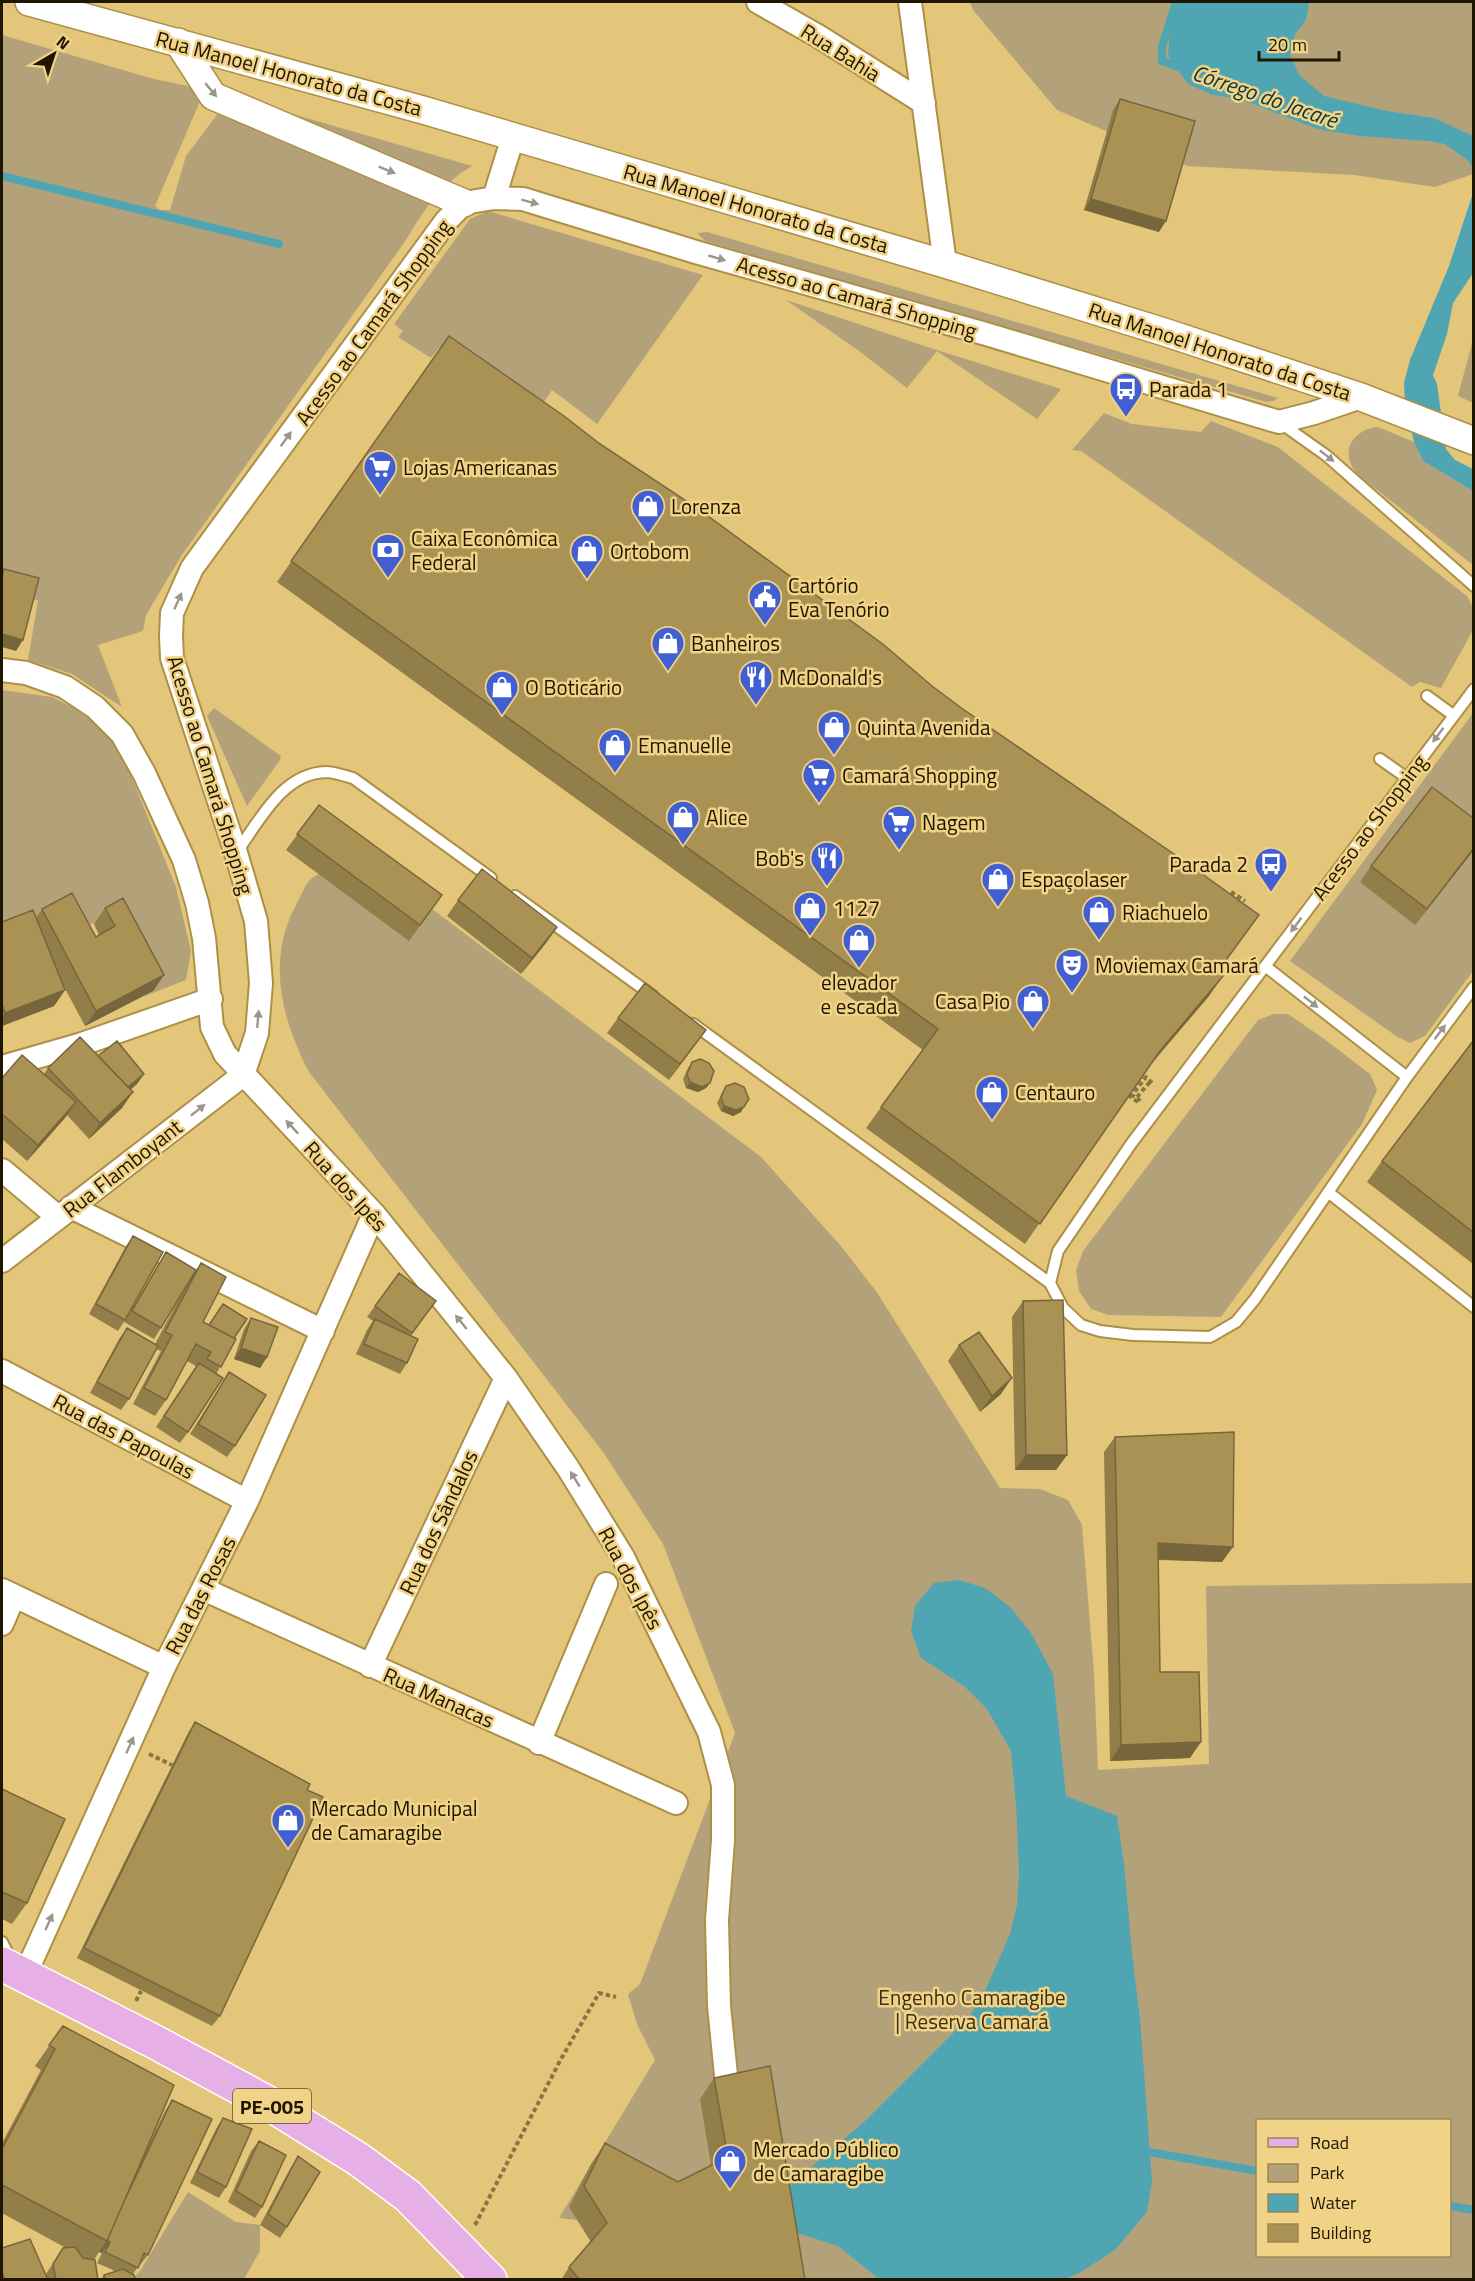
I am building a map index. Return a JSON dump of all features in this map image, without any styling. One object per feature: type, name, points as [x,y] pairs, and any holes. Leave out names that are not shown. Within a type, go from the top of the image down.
[{"type":"main road","name":"PE-005","points":[[10,1963],[268,2103],[358,2159],[408,2196],[490,2280]]},
{"type":"street","name":"Rua Manoel Honorato da Costa","points":[[29,2],[513,137],[945,264],[1174,335],[1361,397],[1466,438]]},
{"type":"street","name":"Rua Bahia","points":[[758,2],[818,36],[924,103]]},
{"type":"street","points":[[910,2],[945,264]]},
{"type":"street","points":[[178,42],[213,96],[464,203]]},
{"type":"street","points":[[494,198],[513,137]]},
{"type":"street","name":"Acesso ao Camará Shopping","points":[[243,1075],[257,1032],[261,983],[256,921],[172,658],[172,613],[192,568],[446,221],[464,203],[494,198],[523,199],[688,250],[986,334],[1280,422]]},
{"type":"street","points":[[1280,422],[1361,397]]},
{"type":"street","name":"Rua dos Ipês","points":[[2,670],[26,673],[64,687],[95,707],[122,734],[144,773],[184,860],[197,903],[204,938],[212,999],[212,1027],[225,1054],[374,1214],[506,1378],[568,1468],[623,1557],[709,1732],[723,1785],[723,1840],[717,1920],[719,1995],[731,2126]]},
{"type":"street","points":[[2,1067],[82,1044],[212,999]]},
{"type":"street","name":"Rua Flamboyant","points":[[2,1261],[243,1075]]},
{"type":"street","points":[[2,1170],[65,1212],[323,1331]]},
{"type":"street","name":"Rua das Rosas","points":[[10,1963],[164,1667],[247,1501],[374,1214]]},
{"type":"street","name":"Rua das Papoulas","points":[[2,1371],[247,1501]]},
{"type":"street","name":"Rua dos Sândalos","points":[[370,1666],[506,1378]]},
{"type":"street","name":"Rua dos Ipês","points":[[539,1743],[606,1584]]},
{"type":"street","name":"Rua Manacas","points":[[203,1589],[539,1743],[676,1803]]},
{"type":"street","points":[[2,1624],[8,1593],[164,1667]]},
{"type":"lane","points":[[1280,422],[1327,456],[1473,586]]},
{"type":"lane","name":"Acesso ao Shopping","points":[[1050,1283],[1058,1251],[1131,1144],[1473,689]]},
{"type":"lane","points":[[1427,696],[1454,715]]},
{"type":"lane","points":[[1380,759],[1407,778]]},
{"type":"lane","points":[[236,853],[280,793],[301,777],[327,772],[353,778],[498,883]]},
{"type":"lane","points":[[508,890],[663,1002]]},
{"type":"lane","points":[[1265,966],[1407,1077]]},
{"type":"lane","points":[[682,1016],[1050,1283],[1062,1308],[1081,1325],[1100,1331],[1133,1335],[1210,1337],[1236,1322],[1255,1299],[1407,1077],[1473,987]]},
{"type":"lane","points":[[1328,1192],[1473,1307]]},
{"type":"path","points":[[1231,892],[1245,901]]},
{"type":"path","points":[[1146,1077],[1153,1082],[1138,1102],[1131,1094],[1146,1077]]},
{"type":"path","points":[[1131,1094],[1138,1098],[1149,1083]]},
{"type":"path","points":[[462,2250],[512,2151],[599,1993],[616,1997]]},
{"type":"green space","points":[[970,2],[1473,2],[1473,174],[1435,187],[1354,175],[1187,166],[1057,110],[973,10]]},
{"type":"green space","points":[[2,35],[154,79],[198,88],[201,99],[155,206],[160,210],[170,210],[186,156],[228,100],[238,98],[472,166],[442,189],[427,208],[182,555],[146,615],[143,631],[98,645],[122,707],[72,674],[28,660],[38,600],[2,594]]},
{"type":"green space","points":[[488,211],[703,275],[597,424],[552,390],[534,416],[439,348],[431,358],[398,337],[403,331],[394,324],[470,219]]},
{"type":"green space","points":[[707,232],[1278,398],[1266,402],[705,241],[697,233]]},
{"type":"green space","points":[[786,300],[1061,389],[1037,419],[937,351],[907,388]]},
{"type":"green space","points":[[1473,339],[1473,403],[1458,396]]},
{"type":"green space","points":[[1104,413],[1132,424],[1201,432],[1211,421],[1278,447],[1468,597],[1473,608],[1473,630],[1441,688],[1420,682],[1412,687],[1081,451],[1072,450]]},
{"type":"green space","points":[[1378,427],[1414,442],[1423,461],[1473,491],[1473,565],[1363,479],[1353,468],[1349,450],[1354,438],[1365,430]]},
{"type":"green space","points":[[2,690],[52,697],[101,721],[125,761],[176,887],[191,951],[186,980],[145,996],[110,920],[2,943]]},
{"type":"green space","points":[[214,708],[281,756],[247,806],[207,716]]},
{"type":"green space","points":[[1473,713],[1473,971],[1425,1036],[1410,1043],[1396,1036],[1290,961]]},
{"type":"green space","name":"Engenho Camaragibe | Reserva Camará","points":[[340,865],[423,902],[761,1157],[840,1245],[876,1291],[1000,1488],[1040,1489],[1068,1500],[1082,1525],[1094,1673],[1098,1770],[1209,1764],[1206,1586],[1473,1583],[1473,2279],[668,2279],[624,2226],[559,2218],[655,2060],[637,2024],[628,1994],[640,1984],[735,1733],[663,1544],[603,1452],[309,1072],[299,1052],[285,1010],[281,988],[282,945],[287,924],[297,903],[307,884],[317,875]]},
{"type":"green space","points":[[1274,1014],[1288,1014],[1370,1074],[1377,1090],[1362,1124],[1221,1317],[1108,1315],[1091,1309],[1079,1291],[1076,1270],[1083,1251],[1258,1020]]},
{"type":"green space","points":[[188,2192],[236,2222],[260,2225],[260,2251],[244,2279],[132,2280],[140,2271]]},
{"type":"water","name":"Córrego do Jacaré","points":[[1172,2],[1309,2],[1306,20],[1295,34],[1290,55],[1299,75],[1324,96],[1387,111],[1434,118],[1473,136],[1473,170],[1469,161],[1445,144],[1360,136],[1318,129],[1243,100],[1210,94],[1188,84],[1168,56]]},
{"type":"water","points":[[1473,193],[1473,273],[1453,303],[1447,334],[1433,375],[1437,384],[1446,449],[1455,460],[1473,469],[1473,491],[1423,461],[1414,442],[1405,403],[1404,383],[1410,360],[1449,266]]},
{"type":"water","points":[[959,1580],[985,1588],[1010,1607],[1031,1633],[1053,1674],[1066,1796],[1117,1816],[1140,2019],[1152,2181],[1147,2212],[1115,2250],[1079,2273],[1065,2279],[880,2280],[838,2246],[788,2230],[780,2198],[794,2182],[864,2122],[969,2017],[985,1991],[1010,1934],[1017,1905],[1019,1873],[1011,1751],[987,1709],[964,1686],[921,1658],[911,1631],[915,1606],[934,1583]]},
{"type":"building","points":[[1120,99],[1195,121],[1166,221],[1091,199]]},
{"type":"building","name":"Camará Shopping","points":[[449,336],[564,416],[600,444],[697,508],[884,645],[960,707],[1259,915],[1218,971],[1223,976],[1160,1051],[1040,1224],[881,1107],[938,1029],[291,561]]},
{"type":"building","points":[[4,569],[39,578],[23,640],[2,634]]},
{"type":"building","points":[[1432,787],[1473,818],[1473,849],[1427,909],[1371,866]]},
{"type":"building","points":[[319,805],[442,895],[420,925],[297,834]]},
{"type":"building","points":[[482,869],[557,927],[532,958],[458,900]]},
{"type":"building","points":[[72,893],[96,937],[115,926],[105,908],[123,898],[164,975],[96,1011],[42,909]]},
{"type":"building","points":[[33,910],[65,990],[5,1013],[2,1004],[2,922]]},
{"type":"building","points":[[645,983],[706,1030],[680,1064],[618,1018]]},
{"type":"building","points":[[80,1037],[133,1092],[100,1123],[48,1068]]},
{"type":"building","points":[[117,1041],[144,1074],[128,1087],[98,1056]]},
{"type":"building","points":[[1473,1041],[1473,1232],[1382,1161]]},
{"type":"building","points":[[22,1055],[76,1102],[38,1145],[2,1114],[2,1078]]},
{"type":"building","points":[[700,1059],[709,1063],[714,1071],[710,1083],[702,1087],[690,1082],[687,1074],[692,1062]]},
{"type":"building","points":[[735,1083],[744,1087],[749,1099],[744,1107],[736,1110],[724,1106],[721,1097],[726,1086]]},
{"type":"building","points":[[133,1236],[163,1252],[125,1320],[96,1304]]},
{"type":"building","points":[[166,1252],[196,1270],[161,1328],[132,1311]]},
{"type":"building","points":[[201,1263],[226,1277],[203,1322],[236,1339],[221,1367],[207,1359],[211,1352],[196,1344],[166,1400],[144,1388],[172,1335],[165,1332]]},
{"type":"building","points":[[399,1273],[436,1301],[412,1333],[375,1306]]},
{"type":"building","points":[[1063,1300],[1067,1455],[1026,1455],[1023,1301]]},
{"type":"building","points":[[223,1304],[247,1319],[234,1338],[209,1325]]},
{"type":"building","points":[[251,1318],[278,1327],[267,1357],[241,1348]]},
{"type":"building","points":[[375,1319],[418,1339],[407,1363],[364,1344]]},
{"type":"building","points":[[127,1328],[158,1346],[129,1399],[97,1382]]},
{"type":"building","points":[[979,1332],[1012,1378],[992,1396],[959,1345]]},
{"type":"building","points":[[199,1363],[223,1378],[188,1432],[164,1416]]},
{"type":"building","points":[[229,1372],[266,1395],[235,1446],[198,1424]]},
{"type":"building","points":[[1234,1432],[1233,1547],[1158,1543],[1160,1672],[1199,1672],[1201,1742],[1121,1745],[1115,1437]]},
{"type":"building","points":[[195,1722],[310,1784],[307,1790],[323,1797],[220,2016],[84,1948]]},
{"type":"building","points":[[2,1789],[65,1819],[27,1903],[2,1892]]},
{"type":"building","points":[[63,2026],[174,2085],[107,2241],[2,2185],[2,2149],[55,2049],[49,2045]]},
{"type":"building","name":"Mercado Público de Camaragibe","points":[[770,2066],[805,2280],[580,2280],[569,2267],[607,2223],[584,2186],[605,2143],[678,2182],[728,2157],[714,2078]]},
{"type":"building","points":[[172,2100],[212,2119],[148,2255],[144,2253],[138,2268],[105,2252],[110,2242],[107,2241]]},
{"type":"building","points":[[223,2118],[252,2129],[226,2187],[197,2172]]},
{"type":"building","points":[[259,2141],[286,2155],[262,2207],[236,2191]]},
{"type":"building","points":[[298,2156],[320,2172],[287,2227],[268,2214]]},
{"type":"building","points":[[30,2239],[48,2280],[5,2280],[2,2272],[2,2248]]},
{"type":"building","points":[[75,2247],[83,2258],[95,2260],[98,2280],[56,2280],[53,2264],[63,2248]]},
{"type":"building","points":[[123,2269],[134,2275],[136,2280],[105,2280],[104,2275]]},
{"type":"waterway","name":"Córrego do Jacaré","points":[[1176,2],[1162,47],[1162,61],[1184,69]]},
{"type":"waterway","points":[[2,176],[279,244]]},
{"type":"waterway","points":[[1149,2152],[1256,2171]]},
{"type":"waterway","points":[[1451,2206],[1474,2210]]},
{"type":"place","name":"Parada 1","points":[[1126,418]]},
{"type":"place","name":"Lojas Americanas","points":[[380,496]]},
{"type":"place","name":"Lorenza","points":[[648,535]]},
{"type":"place","name":"Caixa Econômica Federal","points":[[388,579]]},
{"type":"place","name":"Ortobom","points":[[587,580]]},
{"type":"place","name":"Cartório Eva Tenório","points":[[765,626]]},
{"type":"place","name":"Banheiros","points":[[668,672]]},
{"type":"place","name":"McDonald's","points":[[756,706]]},
{"type":"place","name":"O Boticário","points":[[502,716]]},
{"type":"place","name":"Quinta Avenida","points":[[834,756]]},
{"type":"place","name":"Emanuelle","points":[[615,774]]},
{"type":"place","name":"Camará Shopping","points":[[819,804]]},
{"type":"place","name":"Alice","points":[[683,846]]},
{"type":"place","name":"Nagem","points":[[899,851]]},
{"type":"place","name":"Bob's","points":[[827,887]]},
{"type":"place","name":"Parada 2","points":[[1271,893]]},
{"type":"place","name":"Espaçolaser","points":[[998,908]]},
{"type":"place","name":"1127","points":[[810,937]]},
{"type":"place","name":"Riachuelo","points":[[1099,941]]},
{"type":"place","name":"elevador e escada","points":[[859,969]]},
{"type":"place","name":"Moviemax Camará","points":[[1072,994]]},
{"type":"place","name":"Casa Pio","points":[[1033,1030]]},
{"type":"place","name":"Centauro","points":[[992,1121]]},
{"type":"place","name":"Mercado Municipal de Camaragibe","points":[[288,1849]]},
{"type":"place","name":"Mercado Público de Camaragibe","points":[[730,2190]]}]
